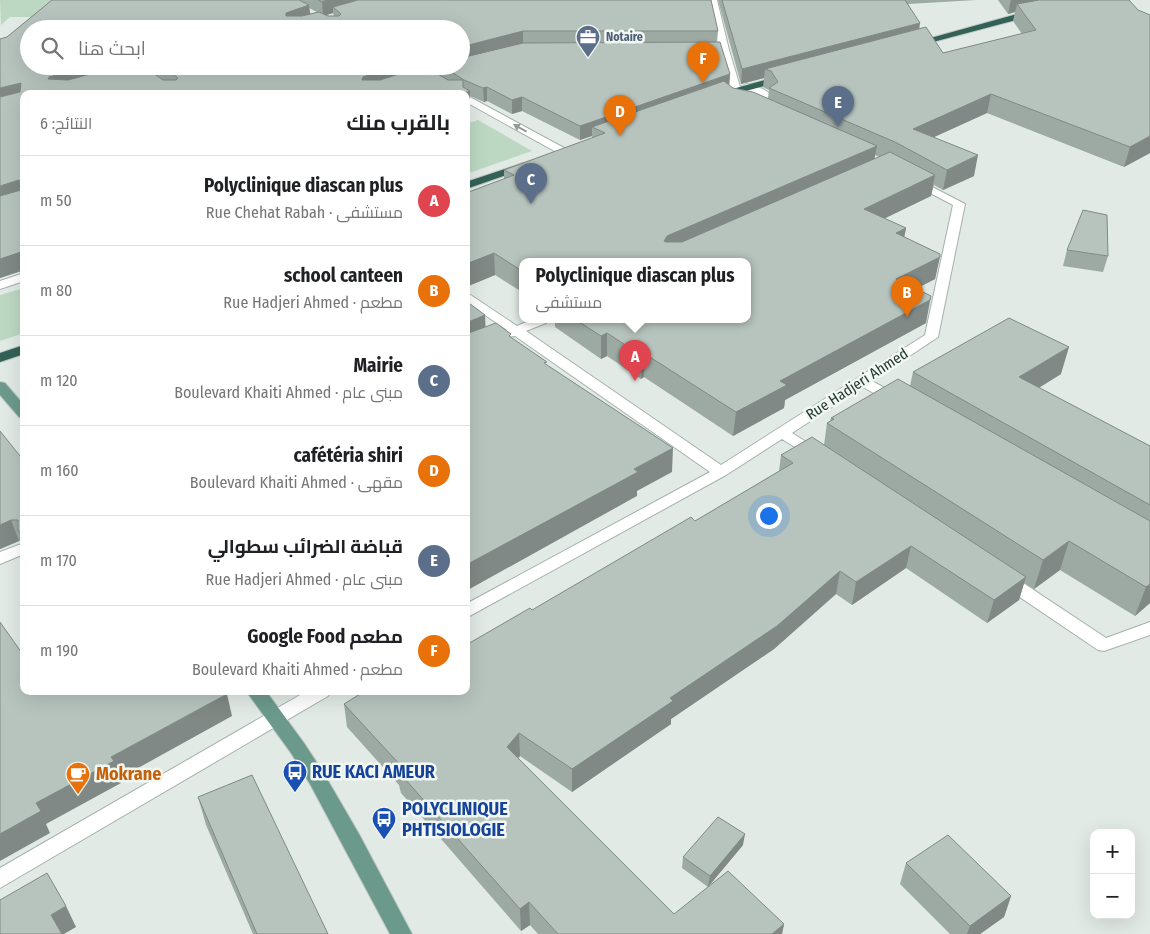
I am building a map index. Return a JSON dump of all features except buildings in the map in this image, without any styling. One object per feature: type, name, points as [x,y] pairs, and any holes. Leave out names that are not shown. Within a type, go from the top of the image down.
[{"type":"highway","points":[[903,47],[1040,12]]},
{"type":"highway","points":[[712,99],[792,75]]},
{"type":"highway","points":[[470,185],[536,161]]},
{"type":"highway","points":[[0,358],[20,350]]},
{"type":"main road","points":[[0,386],[20,409]]},
{"type":"main road","points":[[258,695],[276,716],[322,787],[401,934]]},
{"type":"street","points":[[713,0],[719,50],[736,93],[760,91],[769,97],[766,103],[748,106],[774,116]]},
{"type":"street","points":[[114,79],[140,75]]},
{"type":"street","points":[[470,100],[562,151]]},
{"type":"street","name":"Rue Hadjeri Ahmed","points":[[470,610],[721,472],[931,337],[960,204],[903,175]]},
{"type":"street","points":[[0,286],[20,279]]},
{"type":"street","points":[[470,299],[721,472]]},
{"type":"street","points":[[500,338],[534,323]]},
{"type":"street","points":[[862,381],[905,405]]},
{"type":"street","points":[[782,433],[832,465]]},
{"type":"street","points":[[0,558],[20,550]]},
{"type":"street","points":[[988,569],[1104,645],[1150,628]]},
{"type":"street","points":[[0,879],[315,695]]},
{"type":"green space","points":[[0,0],[131,0],[36,17],[10,17],[1,25]]},
{"type":"green space","points":[[478,120],[532,151],[470,173],[470,123]]},
{"type":"green space","points":[[20,289],[20,334],[0,341],[0,295]]},
{"type":"place","name":"Notaire","points":[[588,58]]},
{"type":"place","name":"مطعم Google Food","points":[[703,83]]},
{"type":"place","name":"قباضة الضرائب سطوالي","points":[[838,127]]},
{"type":"place","name":"cafétéria shiri","points":[[620,136]]},
{"type":"place","name":"Mairie","points":[[531,204]]},
{"type":"place","name":"school canteen","points":[[907,317]]},
{"type":"place","name":"Polyclinique diascan plus","points":[[635,381]]},
{"type":"place","name":"RUE KACI AMEUR","points":[[295,793]]},
{"type":"place","name":"Mokrane","points":[[78,795]]},
{"type":"place","name":"POLYCLINIQUE PHTISIOLOGIE","points":[[384,840]]}]
